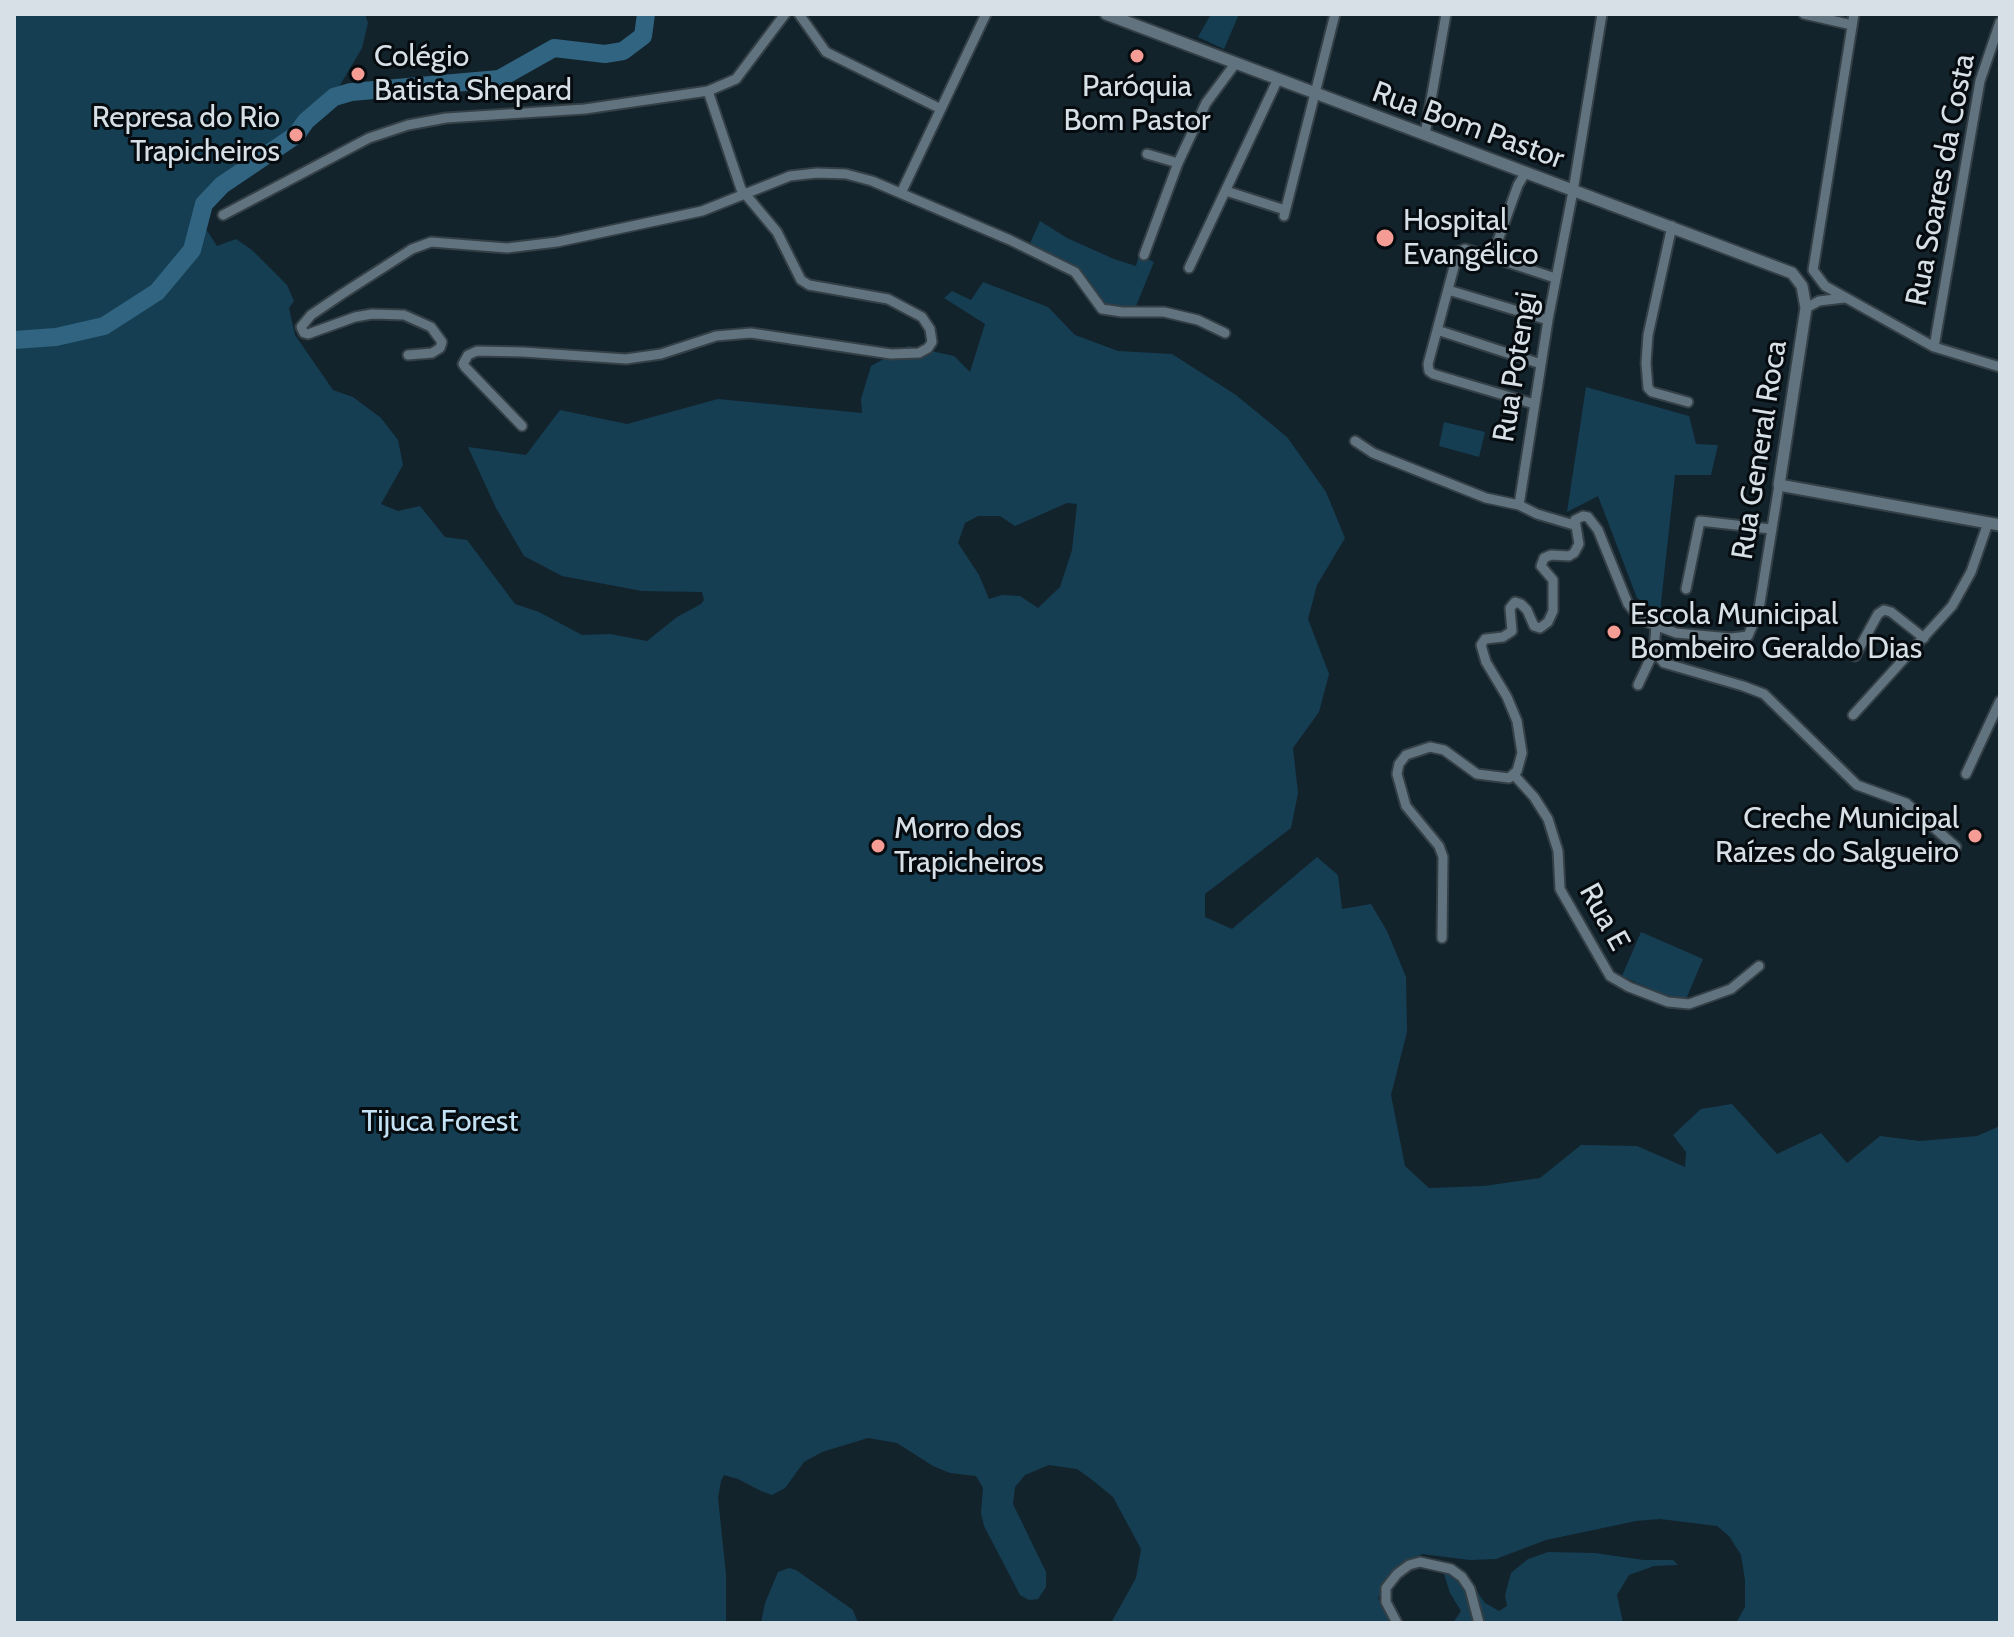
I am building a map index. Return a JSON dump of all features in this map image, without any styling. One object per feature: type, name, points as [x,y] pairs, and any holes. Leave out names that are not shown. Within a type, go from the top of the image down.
[{"type":"street","points":[[223,215],[369,138],[408,125],[446,118],[585,109],[708,91],[736,79],[785,14]]},
{"type":"street","points":[[799,14],[826,52],[941,109]]},
{"type":"street","points":[[901,193],[986,14]]},
{"type":"street","name":"Rua Bom Pastor","points":[[1106,14],[1792,273],[1806,275],[1813,270]]},
{"type":"street","points":[[1226,191],[1284,213],[1335,14]]},
{"type":"street","points":[[1425,134],[1446,14]]},
{"type":"street","name":"Rua Potengi","points":[[1519,505],[1602,14]]},
{"type":"street","points":[[1804,14],[1852,25]]},
{"type":"street","points":[[1854,14],[1813,270],[1825,286],[1934,347],[2000,367]]},
{"type":"street","name":"Rua Soares da Costa","points":[[1934,347],[1980,81],[2000,22]]},
{"type":"street","points":[[1144,255],[1178,163],[1206,103],[1235,64]]},
{"type":"street","points":[[1189,268],[1277,81]]},
{"type":"street","points":[[522,426],[465,367],[464,358],[477,351],[620,359],[661,354],[716,336],[751,333],[891,354],[912,354],[928,348],[932,342],[930,329],[922,317],[888,299],[809,285],[801,280],[777,232],[741,189],[708,91]]},
{"type":"street","points":[[1147,154],[1178,163]]},
{"type":"street","points":[[1492,257],[1518,185],[1526,172]]},
{"type":"street","points":[[408,355],[432,353],[440,348],[442,342],[431,327],[404,315],[355,317],[308,334],[301,327],[311,315],[353,287],[412,249],[431,242],[507,248],[533,246],[702,211],[790,176],[817,173],[846,174],[901,193],[1010,240],[1075,272],[1102,309],[1164,312],[1198,320],[1225,333]]},
{"type":"street","points":[[1672,226],[1648,335],[1648,388],[1652,392],[1688,402]]},
{"type":"street","points":[[1534,404],[1433,374],[1428,364],[1461,249],[1555,278]]},
{"type":"street","name":"Rua General Roca","points":[[1656,626],[1676,633],[1707,637],[1748,636],[1759,609],[1806,308],[1802,286],[1792,273]]},
{"type":"street","points":[[1448,290],[1548,320]]},
{"type":"street","points":[[1806,308],[1819,301],[1844,298]]},
{"type":"street","points":[[1437,330],[1541,364]]},
{"type":"street","points":[[1355,441],[1373,453],[1486,498],[1519,505],[1574,525]]},
{"type":"street","points":[[1779,485],[1994,524],[1964,589],[1853,715]]},
{"type":"street","points":[[1442,938],[1443,857],[1439,846],[1406,806],[1397,774],[1399,764],[1406,755],[1430,747],[1444,750],[1477,774],[1501,778],[1514,775],[1520,764],[1521,737],[1513,709],[1486,662],[1481,645],[1485,639],[1503,637],[1512,631],[1510,608],[1515,602],[1527,610],[1534,626],[1540,628],[1548,622],[1553,611],[1553,580],[1542,568],[1542,563],[1548,555],[1569,556],[1577,550],[1579,539],[1574,525],[1575,520],[1583,516],[1593,521],[1628,604],[1637,615],[1656,626],[1654,651],[1638,685]]},
{"type":"street","points":[[1686,589],[1700,521],[1771,529]]},
{"type":"street","points":[[1855,656],[1878,614],[1884,610],[1924,638]]},
{"type":"street","points":[[1654,651],[1672,668],[1764,694],[1857,785],[1906,803],[1956,847]]},
{"type":"street","points":[[1966,774],[2000,701]]},
{"type":"street","name":"Rua E","points":[[1514,775],[1548,819],[1558,851],[1560,889],[1610,976],[1668,1002],[1689,1004],[1731,989],[1759,966]]},
{"type":"street","points":[[1397,1623],[1386,1602],[1386,1588],[1397,1574],[1409,1565],[1420,1562],[1451,1569],[1462,1577],[1470,1589],[1479,1623]]},
{"type":"green space","name":"Tijuca Forest","points":[[14,14],[365,14],[368,23],[362,48],[336,92],[303,122],[291,136],[291,143],[237,173],[198,217],[217,246],[236,239],[252,250],[287,285],[294,301],[289,308],[295,335],[333,390],[353,397],[381,418],[398,440],[403,465],[381,504],[398,511],[420,506],[445,537],[467,540],[515,604],[539,612],[582,635],[610,634],[647,641],[677,617],[701,604],[704,600],[702,592],[642,591],[562,576],[524,556],[496,508],[468,447],[526,455],[560,410],[627,424],[718,399],[862,413],[861,399],[871,366],[908,346],[954,356],[970,372],[985,324],[944,298],[952,291],[971,300],[983,282],[1048,307],[1075,335],[1118,351],[1172,354],[1236,395],[1287,437],[1326,492],[1345,538],[1317,585],[1308,619],[1329,674],[1319,712],[1293,748],[1298,793],[1291,828],[1205,894],[1205,917],[1232,929],[1317,857],[1338,875],[1342,909],[1371,904],[1387,931],[1406,977],[1407,1032],[1391,1095],[1405,1166],[1429,1188],[1484,1186],[1540,1178],[1581,1145],[1637,1146],[1685,1167],[1686,1152],[1673,1135],[1701,1109],[1732,1104],[1777,1154],[1821,1133],[1847,1163],[1880,1136],[1920,1141],[1977,1136],[2000,1126],[2000,1623],[1736,1623],[1745,1607],[1745,1580],[1741,1555],[1729,1536],[1717,1526],[1660,1519],[1546,1540],[1496,1559],[1470,1560],[1422,1554],[1394,1572],[1378,1598],[1396,1623],[1111,1623],[1136,1578],[1141,1549],[1113,1497],[1091,1479],[1077,1469],[1049,1465],[1025,1475],[1015,1487],[1013,1504],[1046,1572],[1046,1587],[1038,1599],[1029,1600],[1020,1595],[984,1526],[981,1513],[983,1488],[976,1476],[950,1473],[897,1443],[868,1438],[822,1452],[804,1462],[785,1488],[772,1495],[724,1475],[718,1498],[726,1574],[726,1623],[14,1623]],"holes":[[[1067,503],[1077,504],[1072,550],[1060,587],[1038,608],[1020,596],[1002,595],[989,599],[979,575],[958,543],[965,523],[978,516],[1000,516],[1015,526]]]},
{"type":"green space","points":[[1211,14],[1239,14],[1224,49],[1198,37]]},
{"type":"green space","points":[[1040,221],[1067,238],[1114,259],[1136,266],[1139,255],[1154,262],[1134,311],[1103,309],[1081,275],[1029,246]]},
{"type":"green space","points":[[1586,387],[1689,416],[1696,444],[1718,445],[1711,475],[1675,475],[1660,612],[1637,598],[1598,496],[1567,512]]},
{"type":"green space","points":[[1444,422],[1485,432],[1479,457],[1439,446]]},
{"type":"green space","points":[[1641,932],[1703,959],[1684,1004],[1622,976]]},
{"type":"green space","points":[[1548,1552],[1673,1560],[1678,1565],[1654,1566],[1629,1575],[1617,1595],[1623,1623],[1453,1623],[1461,1611],[1450,1593],[1444,1574],[1454,1571],[1464,1573],[1485,1603],[1499,1611],[1507,1606],[1505,1595],[1511,1573],[1528,1559]]},
{"type":"green space","points":[[789,1568],[853,1610],[858,1623],[761,1623],[765,1603],[778,1572]]},
{"type":"waterway","points":[[14,340],[56,337],[104,326],[157,292],[192,250],[204,204],[222,185],[296,135],[306,121],[334,97],[351,92],[499,79],[554,48],[605,54],[623,51],[643,36],[646,14]]},
{"type":"place","name":"Paróquia Bom Pastor","points":[[1137,56]]},
{"type":"place","name":"Colégio Batista Shepard","points":[[358,74]]},
{"type":"place","name":"Represa do Rio Trapicheiros","points":[[296,135]]},
{"type":"place","name":"Hospital Evangélico","points":[[1385,238]]},
{"type":"place","name":"Escola Municipal Bombeiro Geraldo Dias","points":[[1614,632]]},
{"type":"place","name":"Creche Municipal Raízes do Salgueiro","points":[[1975,836]]},
{"type":"place","name":"Morro dos Trapicheiros","points":[[878,846]]}]
